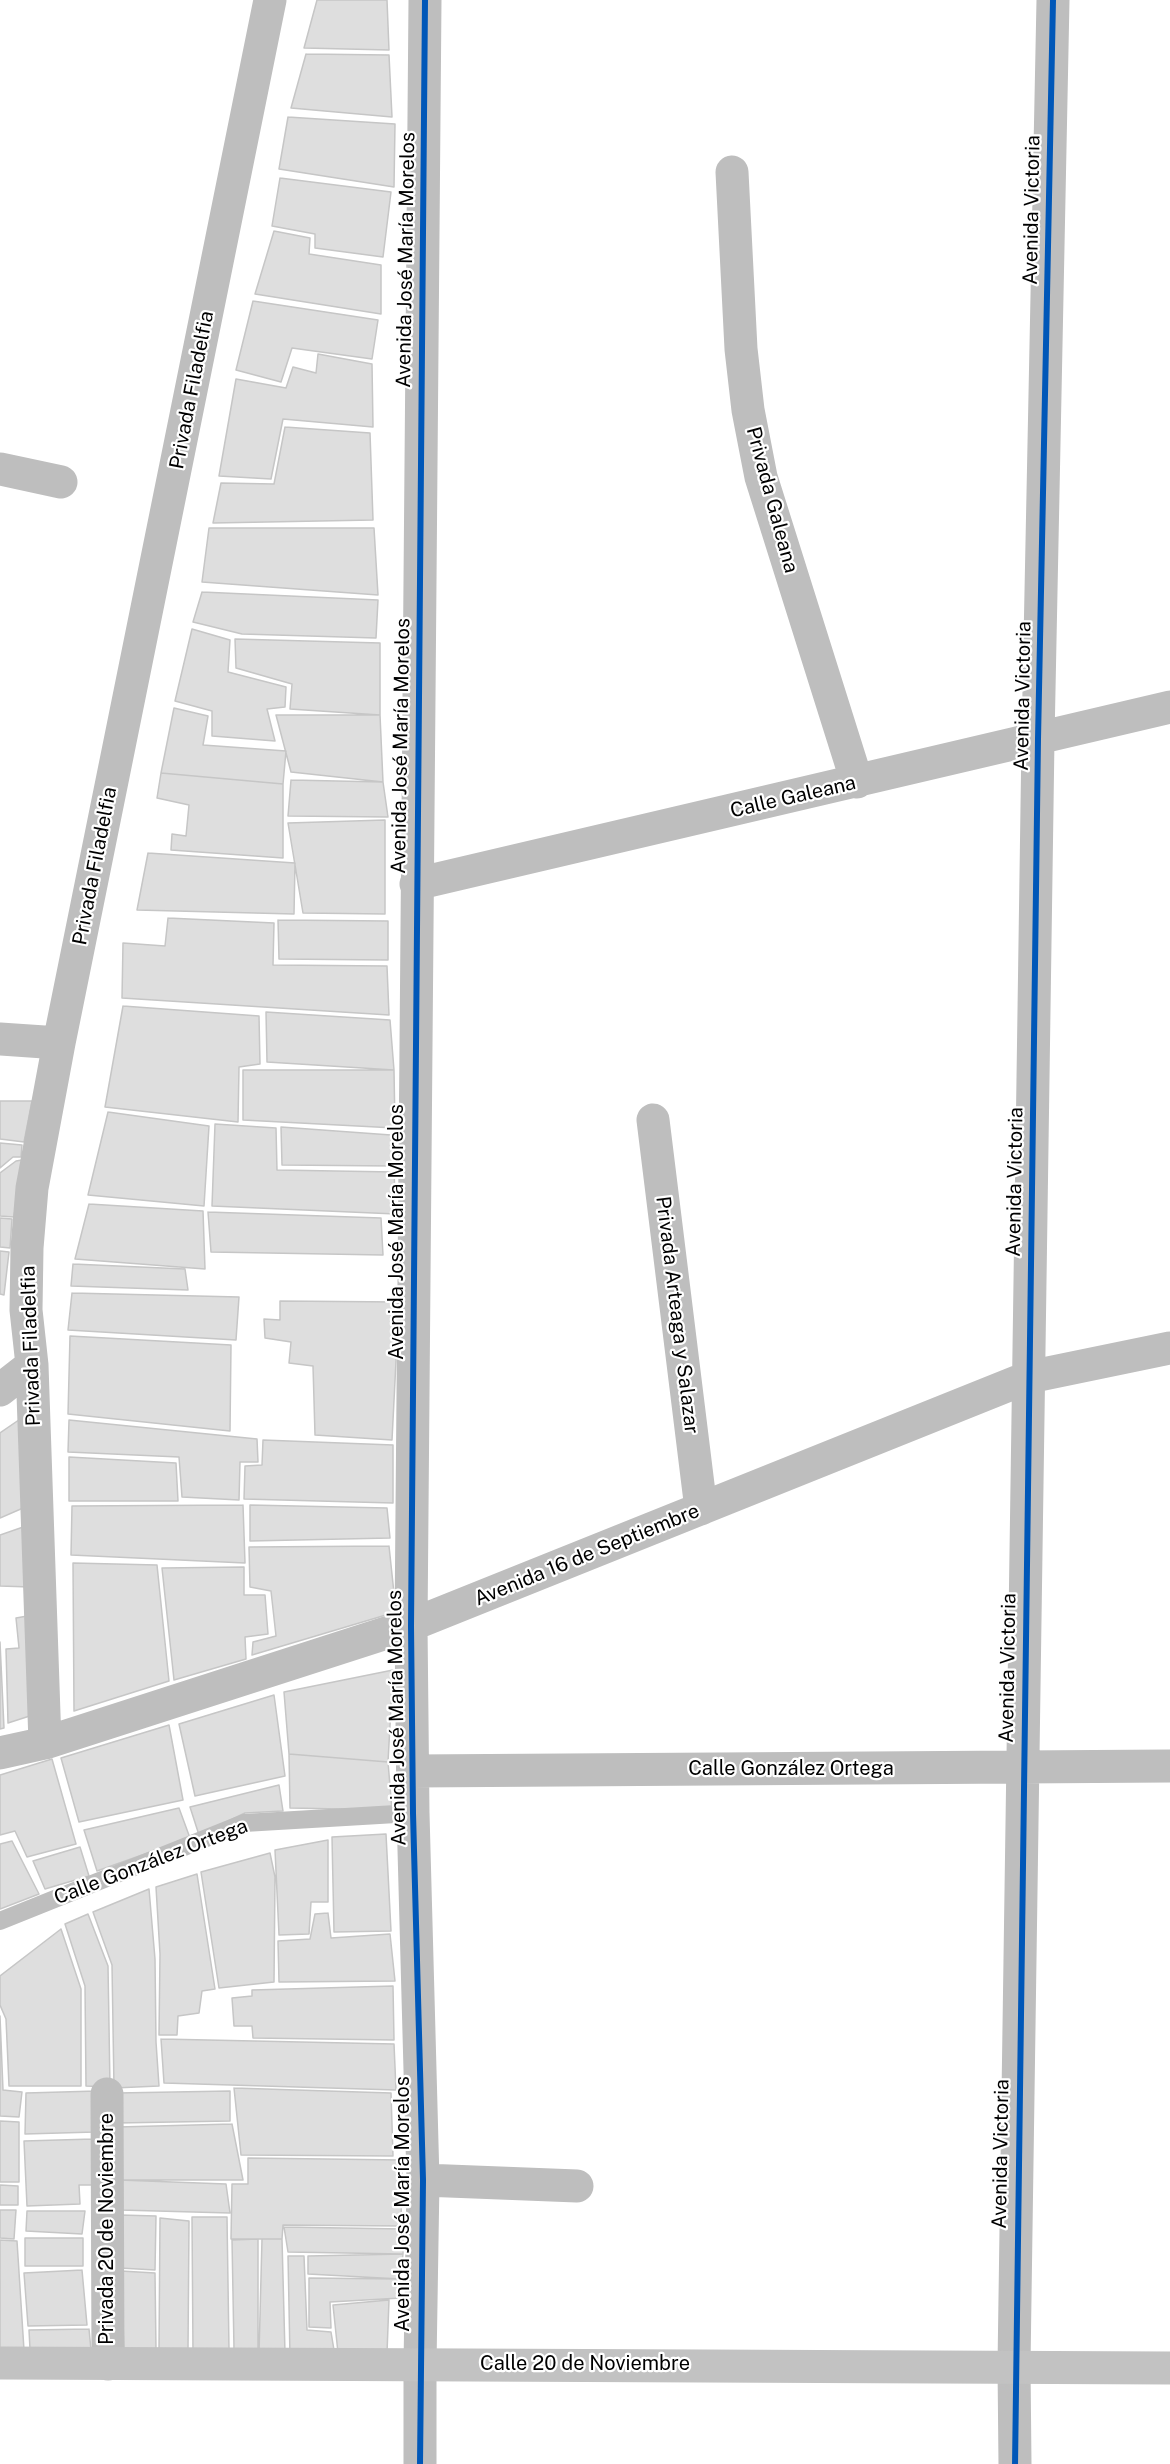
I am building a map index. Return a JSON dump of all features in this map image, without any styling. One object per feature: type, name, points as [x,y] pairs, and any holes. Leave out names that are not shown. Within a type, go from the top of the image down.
[{"type":"main road","name":"Calle 20 de Noviembre","points":[[0,2363],[1014,2365],[1170,2368]]},
{"type":"street","name":"Privada Filadelfia","points":[[45,1743],[32,1365],[26,1310],[32,1198],[59,1043],[270,0]]},
{"type":"street","name":"Avenida José María Morelos","points":[[420,2464],[423,2180],[413,1813],[411,1625],[425,0]]},
{"type":"street","name":"Avenida Victoria","points":[[1014,2464],[1038,740],[1053,0]]},
{"type":"street","name":"Privada Galeana","points":[[732,172],[741,349],[748,410],[761,477],[857,782]]},
{"type":"street","points":[[0,469],[61,482]]},
{"type":"street","name":"Calle Galeana","points":[[416,884],[1038,740],[1170,707]]},
{"type":"street","points":[[0,1039],[59,1043]]},
{"type":"street","name":"Privada Arteaga y Salazar","points":[[653,1120],[701,1509]]},
{"type":"street","name":"Avenida 16 de Septiembre","points":[[0,1754],[45,1743],[411,1625],[1029,1377],[1170,1348]]},
{"type":"street","points":[[0,1390],[32,1365]]},
{"type":"street","name":"Calle González Ortega","points":[[413,1771],[1170,1766]]},
{"type":"street","name":"Privada 20 de Noviembre","points":[[107,2094],[108,2364]]},
{"type":"street","points":[[423,2180],[577,2186]]},
{"type":"lane","name":"Calle González Ortega","points":[[0,1921],[244,1823],[413,1813]]},
{"type":"building","points":[[317,0],[387,0],[389,50],[304,48]]},
{"type":"building","points":[[306,54],[389,55],[392,117],[291,108]]},
{"type":"building","points":[[288,117],[395,124],[394,187],[279,169]]},
{"type":"building","points":[[280,178],[391,192],[383,257],[315,248],[315,234],[272,226]]},
{"type":"building","points":[[274,231],[310,238],[309,254],[381,265],[381,314],[255,294]]},
{"type":"building","points":[[253,301],[378,320],[372,359],[292,348],[281,382],[236,370]]},
{"type":"building","points":[[318,354],[372,364],[373,427],[283,419],[271,479],[219,476],[236,379],[286,388],[293,367],[316,373]]},
{"type":"building","points":[[285,427],[370,433],[373,520],[213,523],[221,483],[274,484]]},
{"type":"building","points":[[209,528],[374,528],[378,595],[202,582]]},
{"type":"building","points":[[202,592],[378,600],[376,638],[242,634],[193,622]]},
{"type":"building","points":[[192,629],[230,640],[228,672],[286,687],[285,707],[267,709],[275,741],[212,736],[212,711],[175,701]]},
{"type":"building","points":[[235,639],[380,643],[380,715],[290,709],[292,684],[236,668]]},
{"type":"building","points":[[174,708],[208,716],[203,745],[286,751],[283,784],[161,773]]},
{"type":"building","points":[[276,715],[380,715],[383,782],[291,772]]},
{"type":"building","points":[[161,773],[283,784],[283,858],[171,850],[172,834],[186,836],[189,805],[157,798]]},
{"type":"building","points":[[291,780],[383,782],[388,817],[288,816]]},
{"type":"building","points":[[385,820],[385,914],[303,913],[288,823]]},
{"type":"building","points":[[148,853],[295,863],[294,914],[137,910]]},
{"type":"building","points":[[168,918],[274,923],[273,965],[387,966],[389,1015],[122,998],[123,943],[165,946]]},
{"type":"building","points":[[278,920],[388,921],[388,960],[279,959]]},
{"type":"building","points":[[123,1006],[259,1016],[260,1064],[239,1067],[238,1122],[105,1107]]},
{"type":"building","points":[[266,1012],[390,1020],[394,1070],[267,1062]]},
{"type":"building","points":[[243,1070],[394,1070],[395,1128],[243,1120]]},
{"type":"building","points":[[0,1101],[32,1101],[24,1142],[0,1139]]},
{"type":"building","points":[[108,1112],[209,1126],[204,1206],[88,1195]]},
{"type":"building","points":[[215,1124],[276,1128],[277,1170],[394,1172],[396,1214],[212,1206]]},
{"type":"building","points":[[281,1127],[391,1135],[393,1166],[282,1165]]},
{"type":"building","points":[[0,1143],[22,1145],[21,1157],[13,1157],[0,1168]]},
{"type":"building","points":[[22,1160],[14,1217],[0,1216],[0,1173],[16,1161]]},
{"type":"building","points":[[89,1204],[203,1211],[205,1269],[75,1259]]},
{"type":"building","points":[[208,1212],[381,1218],[383,1255],[211,1252]]},
{"type":"building","points":[[0,1218],[12,1219],[10,1248],[0,1247]]},
{"type":"building","points":[[0,1251],[9,1252],[4,1295],[0,1294]]},
{"type":"building","points":[[73,1264],[185,1269],[188,1290],[71,1286]]},
{"type":"building","points":[[72,1293],[239,1297],[236,1340],[68,1330]]},
{"type":"building","points":[[280,1301],[399,1302],[392,1440],[315,1435],[313,1366],[289,1363],[291,1342],[265,1338],[264,1319],[280,1320]]},
{"type":"building","points":[[70,1336],[231,1345],[230,1431],[68,1414]]},
{"type":"building","points":[[29,1413],[30,1505],[0,1518],[0,1433]]},
{"type":"building","points":[[69,1420],[257,1439],[258,1462],[240,1462],[239,1500],[182,1497],[179,1457],[68,1452]]},
{"type":"building","points":[[263,1440],[393,1445],[393,1503],[244,1499],[245,1466],[262,1465]]},
{"type":"building","points":[[69,1457],[176,1463],[178,1501],[69,1501]]},
{"type":"building","points":[[243,1505],[245,1563],[71,1555],[72,1506]]},
{"type":"building","points":[[250,1505],[387,1508],[390,1538],[250,1541]]},
{"type":"building","points":[[26,1526],[30,1587],[0,1586],[0,1535]]},
{"type":"building","points":[[389,1546],[396,1612],[252,1655],[253,1642],[276,1636],[271,1591],[250,1587],[249,1547]]},
{"type":"building","points":[[73,1563],[157,1565],[169,1681],[74,1711]]},
{"type":"building","points":[[244,1567],[244,1595],[265,1595],[268,1634],[245,1637],[246,1659],[174,1680],[162,1568]]},
{"type":"building","points":[[33,1615],[39,1713],[8,1723],[6,1649],[19,1648],[16,1618]]},
{"type":"building","points":[[0,1642],[4,1728],[0,1729]]},
{"type":"building","points":[[393,1670],[388,1762],[289,1754],[284,1692]]},
{"type":"building","points":[[274,1695],[285,1776],[195,1796],[179,1724]]},
{"type":"building","points":[[169,1725],[183,1800],[79,1822],[61,1758]]},
{"type":"building","points":[[289,1754],[388,1762],[392,1810],[290,1808]]},
{"type":"building","points":[[52,1759],[76,1844],[27,1857],[15,1831],[0,1835],[0,1775]]},
{"type":"building","points":[[279,1785],[283,1811],[245,1813],[199,1835],[190,1807]]},
{"type":"building","points":[[179,1808],[190,1838],[97,1871],[84,1830]]},
{"type":"building","points":[[386,1834],[391,1931],[334,1932],[332,1837]]},
{"type":"building","points":[[328,1840],[328,1902],[311,1902],[309,1934],[279,1935],[275,1850]]},
{"type":"building","points":[[12,1841],[39,1894],[0,1909],[0,1844]]},
{"type":"building","points":[[80,1847],[89,1876],[45,1889],[33,1861]]},
{"type":"building","points":[[270,1853],[275,1877],[274,1982],[219,1988],[201,1872]]},
{"type":"building","points":[[197,1874],[215,1989],[202,1991],[199,2013],[178,2016],[177,2035],[159,2035],[160,1954],[156,1887]]},
{"type":"building","points":[[149,1889],[155,1959],[159,2086],[114,2088],[112,1965],[93,1912]]},
{"type":"building","points":[[328,1913],[331,1938],[390,1934],[395,1981],[279,1982],[278,1941],[310,1939],[315,1914]]},
{"type":"building","points":[[88,1914],[108,1966],[110,2087],[86,2086],[85,1986],[65,1924]]},
{"type":"building","points":[[61,1929],[81,1989],[81,2086],[9,2086],[6,2019],[0,2005],[0,1976]]},
{"type":"building","points":[[393,1986],[394,2040],[253,2038],[252,2026],[234,2026],[232,1998],[252,1996],[252,1990]]},
{"type":"building","points":[[0,2016],[3,2090],[22,2092],[19,2117],[0,2116]]},
{"type":"building","points":[[161,2039],[394,2044],[396,2090],[164,2083]]},
{"type":"building","points":[[234,2088],[391,2093],[393,2156],[241,2155]]},
{"type":"building","points":[[97,2091],[95,2132],[25,2134],[26,2093]]},
{"type":"building","points":[[230,2091],[230,2121],[117,2123],[117,2093]]},
{"type":"building","points":[[0,2121],[19,2122],[19,2182],[0,2182]]},
{"type":"building","points":[[232,2124],[243,2180],[119,2180],[118,2127]]},
{"type":"building","points":[[93,2139],[95,2185],[79,2185],[80,2204],[27,2206],[24,2141]]},
{"type":"building","points":[[248,2158],[402,2160],[401,2226],[283,2225],[282,2239],[231,2239],[232,2184],[248,2184]]},
{"type":"building","points":[[119,2180],[226,2184],[230,2213],[120,2210]]},
{"type":"building","points":[[0,2185],[18,2186],[18,2205],[0,2205]]},
{"type":"building","points":[[0,2210],[16,2210],[14,2239],[0,2238]]},
{"type":"building","points":[[27,2211],[85,2211],[82,2234],[26,2231]]},
{"type":"building","points":[[120,2215],[156,2216],[155,2270],[120,2268]]},
{"type":"building","points":[[192,2217],[227,2217],[229,2350],[193,2354]]},
{"type":"building","points":[[160,2218],[189,2221],[188,2349],[159,2350]]},
{"type":"building","points":[[284,2227],[403,2229],[403,2254],[288,2252]]},
{"type":"building","points":[[25,2238],[83,2238],[83,2266],[25,2266]]},
{"type":"building","points":[[258,2239],[258,2349],[234,2349],[232,2240]]},
{"type":"building","points":[[262,2239],[282,2239],[285,2353],[259,2354]]},
{"type":"building","points":[[0,2240],[17,2241],[24,2350],[0,2350]]},
{"type":"building","points":[[403,2254],[400,2279],[308,2274],[308,2256]]},
{"type":"building","points":[[288,2256],[304,2256],[307,2330],[331,2332],[335,2356],[290,2357]]},
{"type":"building","points":[[82,2270],[87,2325],[28,2326],[24,2273]]},
{"type":"building","points":[[121,2271],[155,2273],[156,2350],[124,2350]]},
{"type":"building","points":[[309,2278],[400,2279],[401,2298],[330,2302],[331,2328],[309,2327]]},
{"type":"building","points":[[389,2300],[387,2353],[338,2353],[333,2305]]},
{"type":"building","points":[[89,2329],[91,2350],[30,2349],[29,2330]]},
{"type":"cycle path","points":[[420,2464],[423,2180],[413,1813],[411,1625],[425,0]]},
{"type":"cycle path","points":[[1015,2464],[1038,739],[1053,0]]}]
